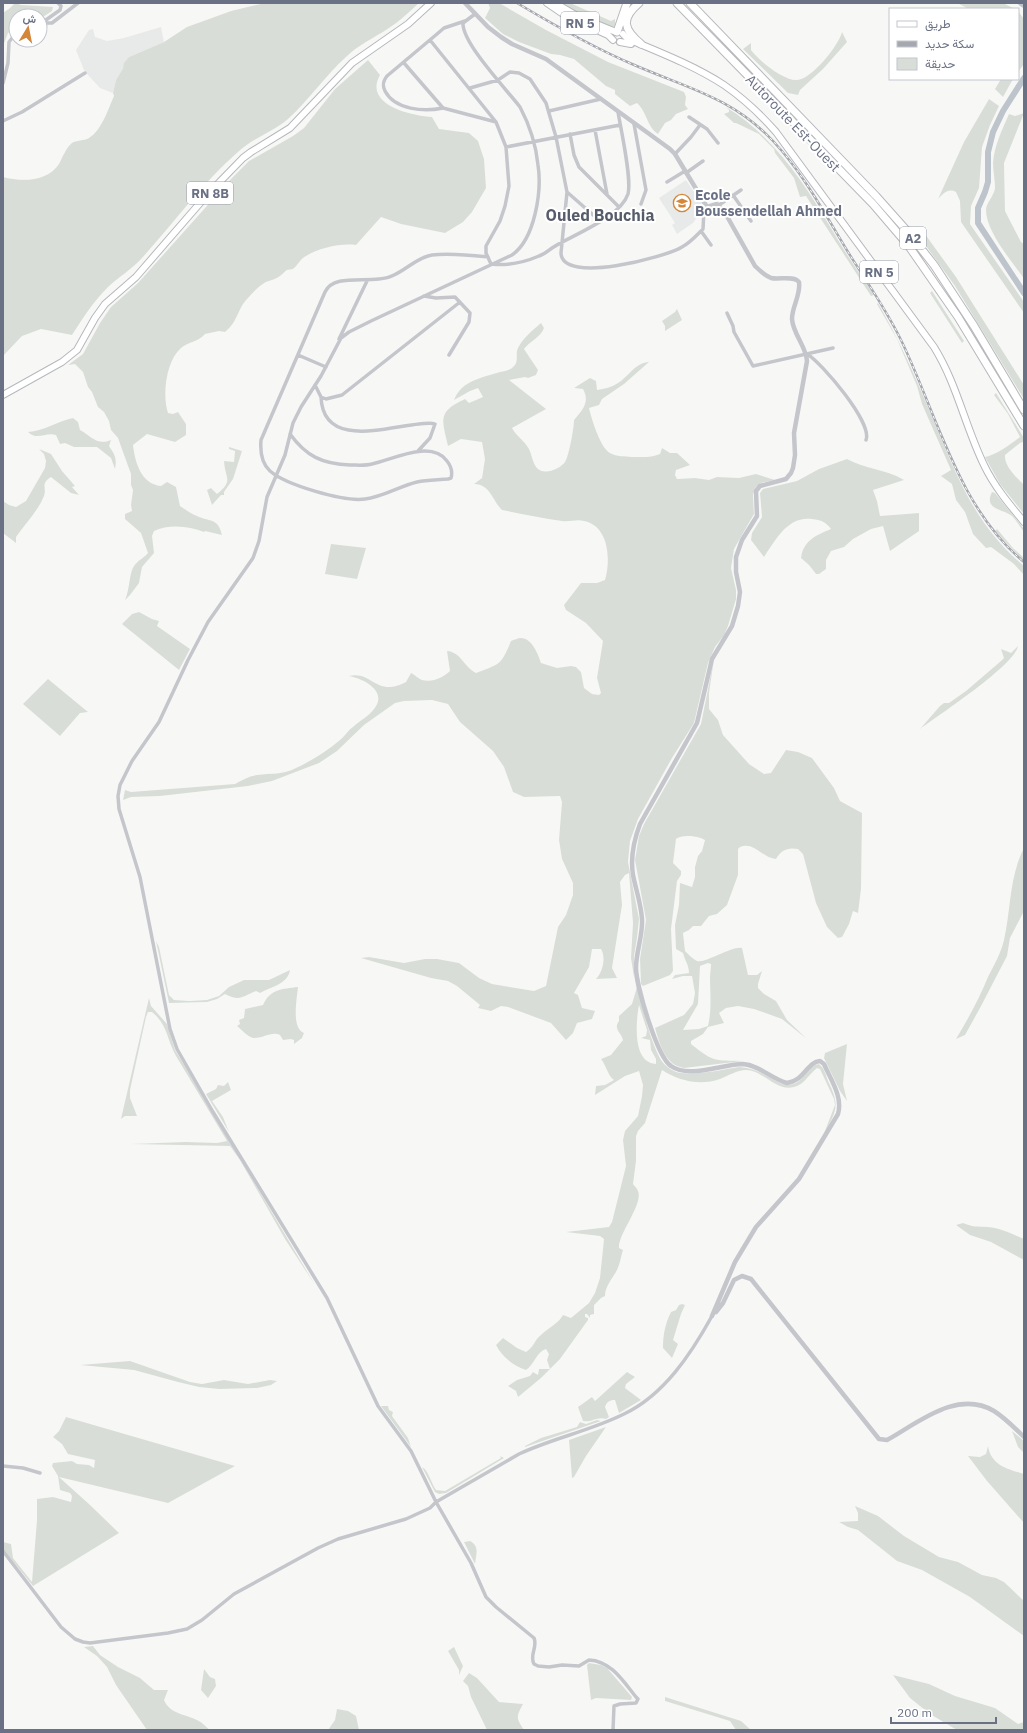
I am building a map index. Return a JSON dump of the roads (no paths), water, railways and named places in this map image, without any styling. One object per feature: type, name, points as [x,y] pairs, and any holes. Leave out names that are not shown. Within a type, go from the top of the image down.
[{"type":"highway","points":[[619,30],[627,3]]},
{"type":"highway","points":[[619,30],[630,13],[639,3]]},
{"type":"highway","points":[[669,3],[695,21]]},
{"type":"highway","name":"Autoroute Est-Ouest","points":[[676,3],[873,204],[908,245],[958,317],[1024,426]]},
{"type":"highway","name":"Autoroute Est-Ouest","points":[[690,3],[890,210],[934,266],[974,326],[1024,410]]},
{"type":"highway","points":[[694,3],[700,13]]},
{"type":"highway","points":[[619,30],[628,32],[641,44]]},
{"type":"main road","name":"RN 8B","points":[[3,394],[62,362],[77,350],[95,318],[105,304],[136,277],[207,195],[243,158],[290,128],[352,63],[408,24],[431,3]]},
{"type":"main road","name":"RN 5","points":[[547,3],[566,16],[608,35],[613,40]]},
{"type":"main road","name":"RN 5","points":[[556,3],[579,17],[619,30],[628,39],[702,72],[725,86],[767,122],[788,148],[934,347],[952,379],[984,465],[999,490],[1024,522]]},
{"type":"main road","points":[[619,30],[624,38],[620,42],[617,42],[613,40],[613,35],[619,30]]},
{"type":"main road","name":"RN 5","points":[[620,42],[627,42],[682,63]]},
{"type":"street","points":[[48,18],[60,10],[61,6],[58,3]]},
{"type":"street","points":[[48,23],[52,23],[78,3]]},
{"type":"street","points":[[466,3],[475,14],[501,37],[512,44],[546,59],[670,149],[675,154],[707,207]]},
{"type":"street","points":[[475,14],[466,21],[444,28],[385,79],[383,87],[386,94],[396,102],[412,108],[426,110],[443,108],[496,122]]},
{"type":"street","points":[[337,344],[349,332],[519,250],[524,244],[531,229],[536,206],[539,172],[533,141],[520,107],[475,50],[463,26],[466,21]]},
{"type":"street","points":[[430,40],[496,122],[506,147],[509,175],[508,196],[500,221],[487,243],[486,249],[491,264]]},
{"type":"street","points":[[3,83],[8,63],[9,48]]},
{"type":"street","points":[[404,63],[443,108]]},
{"type":"street","points":[[470,88],[498,80],[510,72],[519,73],[530,79],[540,93],[549,111],[567,192],[561,256],[567,265],[582,268],[612,266],[645,260],[681,248],[701,231],[704,226],[704,210],[707,207],[716,204],[719,205],[741,190]]},
{"type":"street","points":[[3,121],[28,108],[85,73]]},
{"type":"street","points":[[549,111],[601,99]]},
{"type":"street","points":[[491,264],[502,265],[535,258],[546,254],[562,243],[585,231],[619,207],[624,201],[629,186],[618,112]]},
{"type":"street","points":[[689,117],[707,129],[718,143]]},
{"type":"street","points":[[634,124],[646,190],[641,204]]},
{"type":"street","points":[[506,147],[620,125]]},
{"type":"street","points":[[675,154],[700,125]]},
{"type":"street","points":[[595,130],[607,195]]},
{"type":"street","points":[[570,134],[576,163],[619,207]]},
{"type":"street","points":[[667,182],[704,161]]},
{"type":"street","points":[[567,192],[600,221]]},
{"type":"street","points":[[733,195],[751,220]]},
{"type":"street","points":[[3,1551],[61,1627],[75,1639],[90,1643],[168,1633],[187,1629],[202,1620],[234,1594],[318,1548],[338,1539],[406,1519],[430,1508],[436,1502],[533,1447],[612,1420],[636,1408],[655,1393],[680,1367],[700,1339],[712,1316],[735,1262],[756,1228],[799,1180],[838,1114],[840,1108],[839,1099],[824,1064],[820,1062],[813,1063],[799,1079],[788,1083],[748,1065],[736,1065],[689,1071],[680,1070],[668,1064],[656,1040],[643,1003],[636,975],[636,957],[642,930],[642,919],[633,874],[632,853],[636,835],[640,824],[697,723],[712,659],[732,626],[738,606],[740,592],[736,572],[736,557],[742,540],[758,516],[756,491],[760,486],[786,479],[793,468],[795,454],[794,433],[804,378],[806,354],[792,321],[794,305],[800,286],[798,280],[795,278],[772,278],[761,272],[755,266],[724,211],[719,205]]},
{"type":"street","points":[[701,231],[711,245]]},
{"type":"street","points":[[290,434],[301,448],[309,455],[322,460],[348,465],[371,464],[402,454],[436,452],[444,457],[452,470],[451,478],[448,480],[417,482],[366,499],[345,499],[315,491],[276,475],[264,464],[261,453],[261,440],[326,289],[331,284],[339,281],[381,280],[394,275],[426,256],[445,254],[488,257]]},
{"type":"street","points":[[367,281],[326,367],[298,411],[285,455],[267,497],[259,541],[253,558],[208,622],[188,660],[159,722],[128,768],[120,785],[118,796],[119,809],[140,877],[170,1029],[177,1049],[213,1112],[327,1298],[378,1406],[411,1451],[436,1502],[469,1560],[486,1597],[534,1638],[536,1645],[532,1657],[534,1664],[549,1667],[562,1665],[582,1665],[589,1660],[604,1663],[610,1667],[638,1699],[636,1704],[620,1704],[614,1706],[614,1730]]},
{"type":"street","points":[[424,296],[436,298],[454,297],[470,313],[470,318],[449,355]]},
{"type":"street","points":[[321,397],[331,399],[345,393],[460,302]]},
{"type":"street","points":[[727,313],[734,332],[753,366],[832,348]]},
{"type":"street","points":[[806,354],[814,358],[841,389],[854,407],[867,432],[866,440]]},
{"type":"street","points":[[298,355],[326,367]]},
{"type":"street","points":[[315,385],[321,397],[323,413],[328,419],[340,427],[351,431],[362,432],[409,425],[435,424],[430,438],[418,452]]},
{"type":"street","points":[[712,1316],[723,1304],[731,1284],[736,1278],[744,1276],[752,1279],[879,1439],[887,1440],[939,1410],[962,1404],[981,1406],[995,1412],[1024,1437]]},
{"type":"street","points":[[3,1466],[23,1468],[40,1473]]},
{"type":"waterway","points":[[1024,78],[1003,111],[993,132],[988,152],[988,182],[978,208],[978,223],[1024,293]]},
{"type":"railway","points":[[517,3],[602,50],[724,103],[757,126],[784,153],[813,194],[889,317],[901,340],[938,429],[966,488],[982,515],[1001,540],[1024,562]]},
{"type":"place","name":"Ecole Boussendellah Ahmed","points":[[682,203]]},
{"type":"district","name":"Ouled Bouchia","points":[[600,215]]}]
